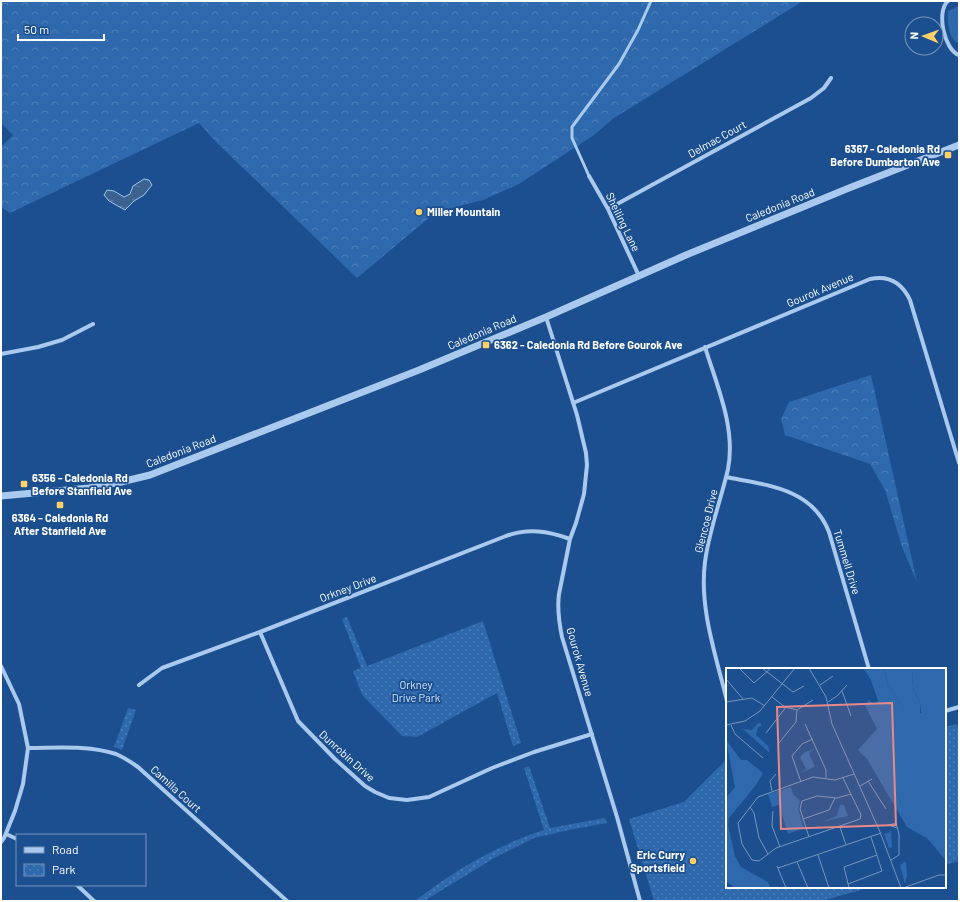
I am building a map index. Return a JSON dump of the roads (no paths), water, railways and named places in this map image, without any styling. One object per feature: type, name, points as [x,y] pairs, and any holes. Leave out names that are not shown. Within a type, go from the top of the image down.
[{"type":"street","points":[[948,1],[943,7],[943,27],[950,47],[953,52],[959,55]]},
{"type":"street","name":"Delmac Court","points":[[608,209],[811,98],[824,88],[830,78]]},
{"type":"street","name":"Caledonia Road","points":[[1,496],[89,488],[150,475],[419,370],[546,317],[686,255],[848,188],[959,145]]},
{"type":"street","name":"Sheiling Lane","points":[[588,176],[608,209],[639,276]]},
{"type":"street","name":"Gourok Avenue","points":[[573,403],[870,278],[887,278],[901,286],[910,300],[959,463]]},
{"type":"street","name":"Gourok Avenue","points":[[546,317],[582,433],[587,465],[584,494],[570,539],[559,594],[558,618],[562,637],[592,734],[640,901]]},
{"type":"street","points":[[1,354],[38,347],[62,340],[93,324]]},
{"type":"street","name":"Glencoe Drive","points":[[705,347],[726,415],[730,446],[730,461],[705,562],[704,588],[706,612],[726,697]]},
{"type":"street","points":[[954,446],[959,444]]},
{"type":"street","name":"Tummell Drive","points":[[726,477],[781,488],[791,492],[806,502],[824,522],[829,532],[869,668]]},
{"type":"street","name":"Orkney Drive","points":[[139,685],[162,668],[260,632],[515,533],[538,531],[551,533],[570,539]]},
{"type":"street","name":"Dunrobin Drive","points":[[260,632],[298,721],[335,759],[365,786],[389,798],[407,800],[429,797],[492,768],[534,752],[592,734]]},
{"type":"street","points":[[1,666],[19,704],[28,748],[23,784],[15,811],[6,834],[1,842]]},
{"type":"street","points":[[946,711],[959,707]]},
{"type":"street","name":"Camilla Court","points":[[28,748],[89,748],[116,754],[126,759],[138,767],[287,901]]},
{"type":"street","points":[[6,834],[16,839]]},
{"type":"street","points":[[78,886],[94,901]]},
{"type":"lane","points":[[588,176],[572,138],[572,127],[619,64],[638,30],[651,1]]},
{"type":"water","points":[[144,179],[149,180],[152,185],[144,195],[134,201],[125,210],[109,201],[104,195],[107,190],[114,191],[124,197],[130,194],[133,186]]},
{"type":"place","name":"6367 - Caledonia Rd Before Dumbarton Ave","points":[[948,155]]},
{"type":"place","name":"Miller Mountain","points":[[419,212]]},
{"type":"place","name":"6362 - Caledonia Rd Before Gourok Ave","points":[[486,345]]},
{"type":"place","name":"6356 - Caledonia Rd Before Stanfield Ave","points":[[24,484]]},
{"type":"place","name":"6364 - Caledonia Rd After Stanfield Ave","points":[[60,505]]},
{"type":"place","name":"Eric Curry Sportsfield","points":[[693,861]]},
{"type":"park label","name":"Orkney Drive Park","points":[[416,691]]}]
